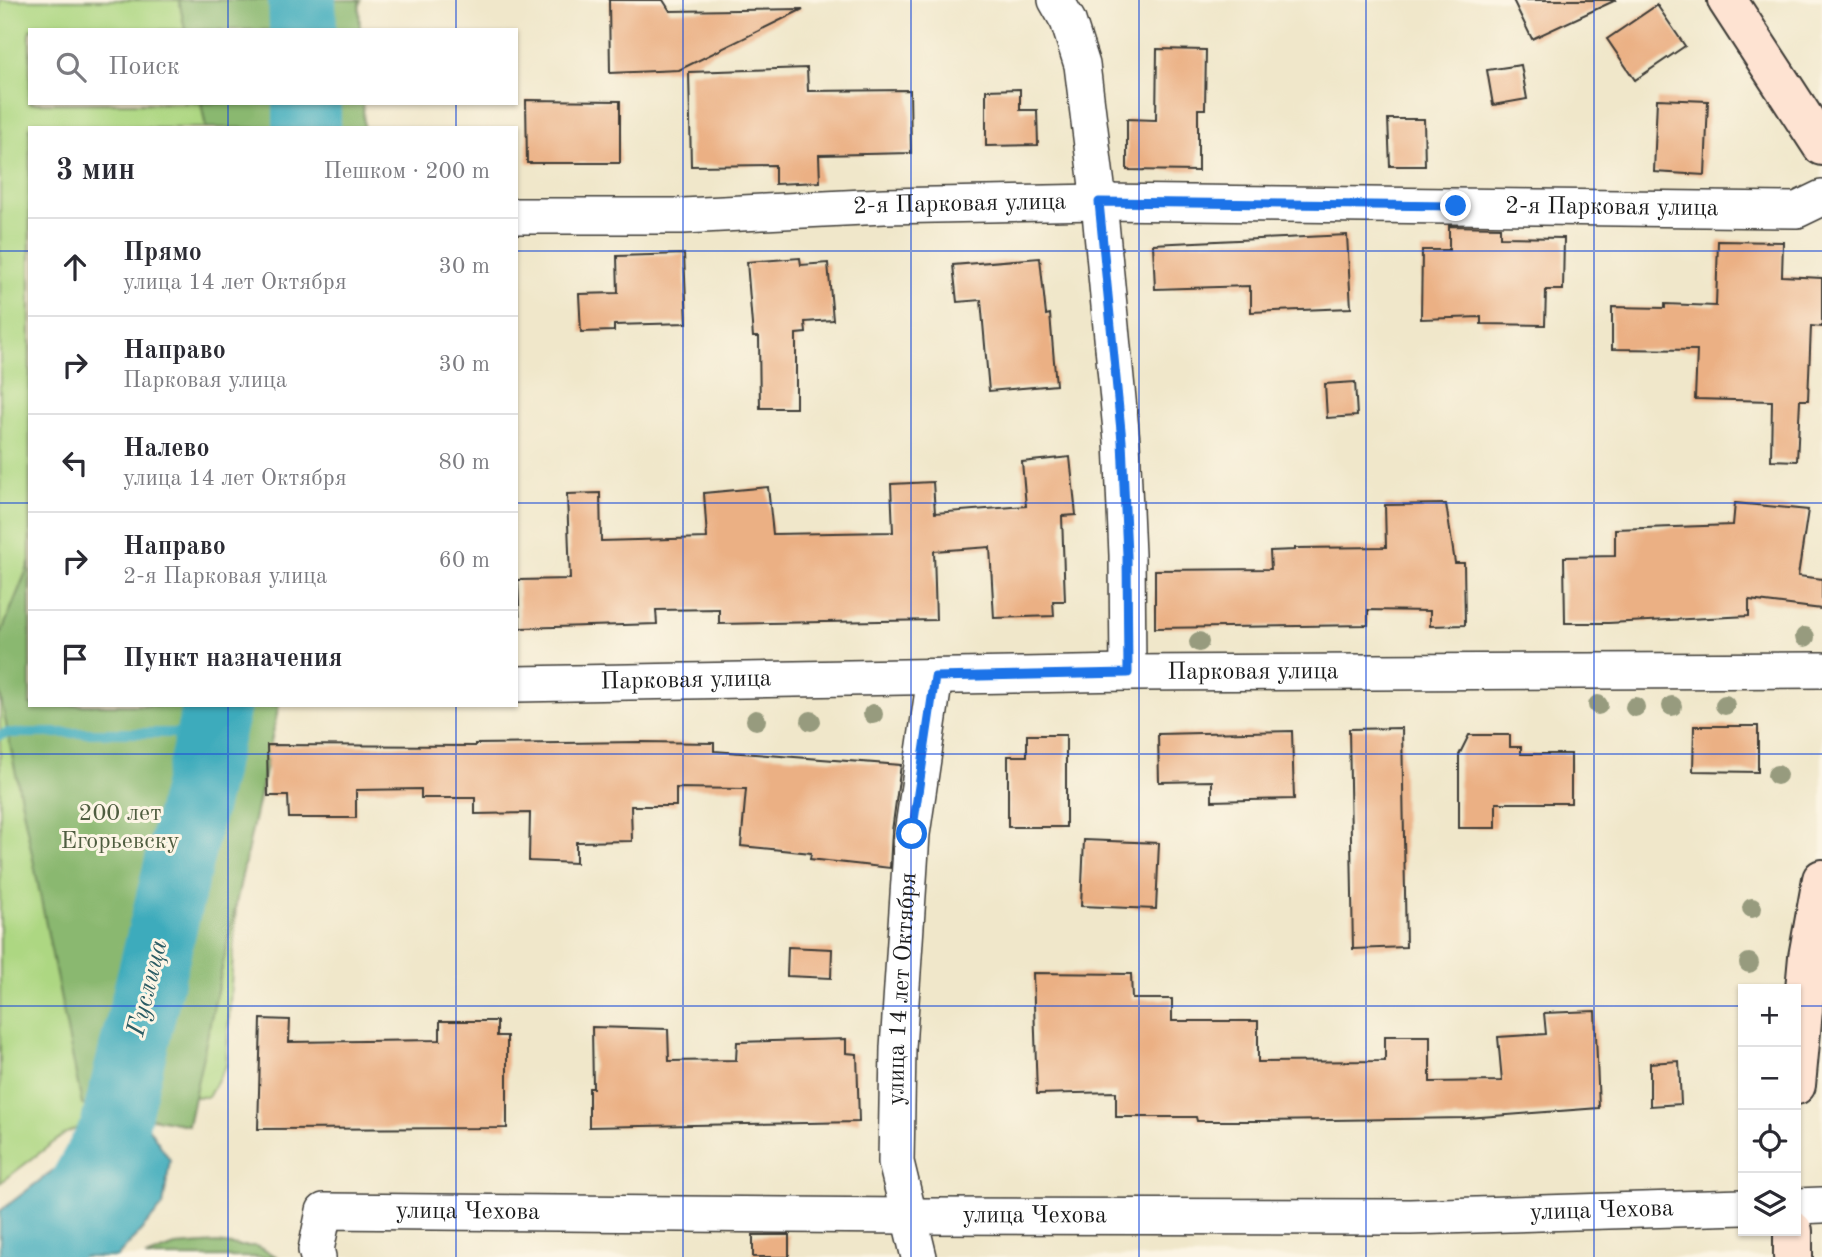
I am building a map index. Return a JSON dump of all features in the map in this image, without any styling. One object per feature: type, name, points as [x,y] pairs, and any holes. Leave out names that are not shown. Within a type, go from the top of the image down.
[{"type":"main road","points":[[1727,0],[1822,146]]},
{"type":"main road","points":[[1800,1047],[1808,957],[1822,879]]},
{"type":"main road","points":[[1793,1236],[1793,1257]]},
{"type":"street","points":[[1056,0],[1068,22],[1082,65],[1099,202],[1122,441],[1128,673]]},
{"type":"street","name":"2-я Парковая улица","points":[[518,216],[683,216],[884,206],[1099,202],[1797,210],[1822,198]]},
{"type":"street","name":"Парковая улица","points":[[518,684],[1128,673],[1822,670]]},
{"type":"street","name":"улица 14 лет Октября","points":[[919,1257],[896,1162],[898,1048],[912,834],[935,677]]},
{"type":"street","points":[[1801,1206],[1822,1206]]},
{"type":"street","name":"улица Чехова","points":[[318,1257],[316,1250],[324,1211],[1410,1217],[1738,1207]]},
{"type":"green space","name":"200 лет Егорьевску","points":[[0,0],[361,0],[355,28],[28,28],[28,105],[341,105],[337,126],[28,126],[28,707],[40,707],[246,747],[226,1066],[208,1097],[153,1096],[66,1133],[0,1183]]},
{"type":"green space","points":[[179,0],[359,0],[360,28],[185,28]]},
{"type":"green space","points":[[201,105],[363,105],[364,126],[206,126]]},
{"type":"green space","points":[[28,567],[28,707],[279,707],[188,1125],[82,1105],[0,694],[0,636]]},
{"type":"green space","points":[[217,1243],[256,1246],[278,1257],[145,1257],[175,1246]]},
{"type":"water","points":[[105,1117],[146,1124],[170,1160],[163,1206],[117,1257],[0,1257],[0,1211],[82,1148]]},
{"type":"building","points":[[609,0],[663,0],[670,11],[803,9],[679,70],[610,73]]},
{"type":"building","points":[[1513,0],[1616,0],[1532,39]]},
{"type":"building","points":[[1657,5],[1685,46],[1635,80],[1607,39]]},
{"type":"building","points":[[1157,49],[1206,50],[1205,109],[1198,109],[1198,171],[1127,170],[1127,119],[1156,120]]},
{"type":"building","points":[[1521,65],[1527,99],[1493,105],[1487,70]]},
{"type":"building","points":[[807,68],[808,91],[910,90],[911,153],[819,155],[820,182],[775,184],[775,165],[691,166],[689,72]]},
{"type":"building","points":[[1020,89],[1020,110],[1037,110],[1038,145],[986,146],[986,90]]},
{"type":"building","points":[[1657,99],[1708,101],[1705,175],[1654,172]]},
{"type":"building","points":[[526,100],[620,101],[620,163],[527,163]]},
{"type":"building","points":[[1388,119],[1424,119],[1425,166],[1390,166]]},
{"type":"building","points":[[1449,226],[1500,227],[1500,237],[1564,238],[1563,290],[1546,290],[1545,325],[1481,324],[1481,317],[1421,319],[1422,250],[1449,250]]},
{"type":"building","points":[[1347,235],[1351,308],[1251,312],[1249,286],[1155,289],[1153,244]]},
{"type":"building","points":[[1718,241],[1783,242],[1782,276],[1822,278],[1822,327],[1811,326],[1808,400],[1800,400],[1797,461],[1771,460],[1772,401],[1695,399],[1697,350],[1612,349],[1612,307],[1665,308],[1665,304],[1716,306]]},
{"type":"building","points":[[684,254],[687,323],[614,325],[614,331],[581,332],[579,294],[618,293],[617,256]]},
{"type":"building","points":[[800,258],[801,265],[828,263],[833,320],[805,322],[806,333],[796,334],[796,408],[760,408],[759,337],[753,337],[747,262]]},
{"type":"building","points":[[1040,258],[1046,315],[1050,314],[1056,385],[989,391],[981,300],[957,302],[953,265]]},
{"type":"building","points":[[1355,382],[1357,416],[1327,418],[1325,384]]},
{"type":"building","points":[[1070,457],[1076,515],[1062,516],[1065,601],[1053,601],[1054,616],[994,618],[990,547],[934,551],[936,620],[719,624],[719,609],[656,610],[657,624],[520,628],[518,580],[570,579],[567,494],[600,493],[601,541],[707,538],[704,493],[768,487],[773,534],[893,532],[891,484],[933,482],[935,513],[1026,506],[1022,462]]},
{"type":"building","points":[[1735,503],[1808,510],[1798,576],[1822,579],[1822,609],[1749,600],[1749,616],[1565,623],[1564,557],[1615,556],[1615,529],[1733,525]]},
{"type":"building","points":[[1446,504],[1455,563],[1464,563],[1465,625],[1430,626],[1430,611],[1368,610],[1368,625],[1155,628],[1155,570],[1271,569],[1270,551],[1295,548],[1386,547],[1385,505]]},
{"type":"building","points":[[1694,726],[1758,726],[1758,772],[1693,771]]},
{"type":"building","points":[[1402,728],[1406,947],[1353,949],[1349,729]]},
{"type":"building","points":[[1292,731],[1294,799],[1212,801],[1212,781],[1159,782],[1158,734]]},
{"type":"building","points":[[1027,735],[1066,735],[1066,827],[1008,827],[1008,756],[1027,756]]},
{"type":"building","points":[[1469,735],[1510,735],[1510,747],[1521,747],[1521,754],[1571,754],[1571,803],[1496,803],[1496,828],[1459,828],[1459,755]]},
{"type":"building","points":[[714,743],[714,751],[901,765],[890,868],[810,859],[811,853],[741,846],[746,789],[676,788],[676,806],[631,806],[632,841],[576,842],[576,863],[529,861],[530,813],[475,814],[475,798],[421,798],[421,789],[356,790],[356,818],[289,818],[288,796],[268,796],[267,745],[475,746]]},
{"type":"building","points":[[1084,840],[1159,843],[1156,909],[1081,906]]},
{"type":"building","points":[[788,947],[832,949],[831,978],[787,976]]},
{"type":"building","points":[[1033,973],[1131,974],[1132,999],[1172,999],[1172,1021],[1258,1021],[1258,1062],[1385,1061],[1385,1036],[1430,1036],[1430,1082],[1502,1081],[1498,1037],[1546,1034],[1544,1013],[1595,1011],[1599,1108],[1467,1118],[1197,1121],[1196,1117],[1116,1117],[1116,1092],[1037,1094]]},
{"type":"building","points":[[261,1019],[290,1020],[289,1042],[440,1040],[440,1021],[497,1021],[497,1036],[507,1036],[507,1128],[258,1129]]},
{"type":"building","points":[[592,1027],[668,1029],[669,1061],[736,1060],[737,1042],[846,1039],[846,1053],[857,1054],[859,1122],[589,1127],[589,1088],[593,1088]]},
{"type":"building","points":[[1679,1061],[1681,1104],[1650,1106],[1650,1063]]},
{"type":"building","points":[[753,1235],[789,1235],[789,1257],[753,1257]]},
{"type":"waterway","name":"Гуслица","points":[[302,0],[303,28]]},
{"type":"waterway","name":"Гуслица","points":[[307,105],[307,126]]},
{"type":"waterway","name":"Гуслица","points":[[43,1257],[113,1132],[217,707]]},
{"type":"waterway","points":[[0,735],[210,733]]},
{"type":"route","points":[[912,834],[935,677],[1128,673],[1122,441],[1099,202],[1456,206]]}]
